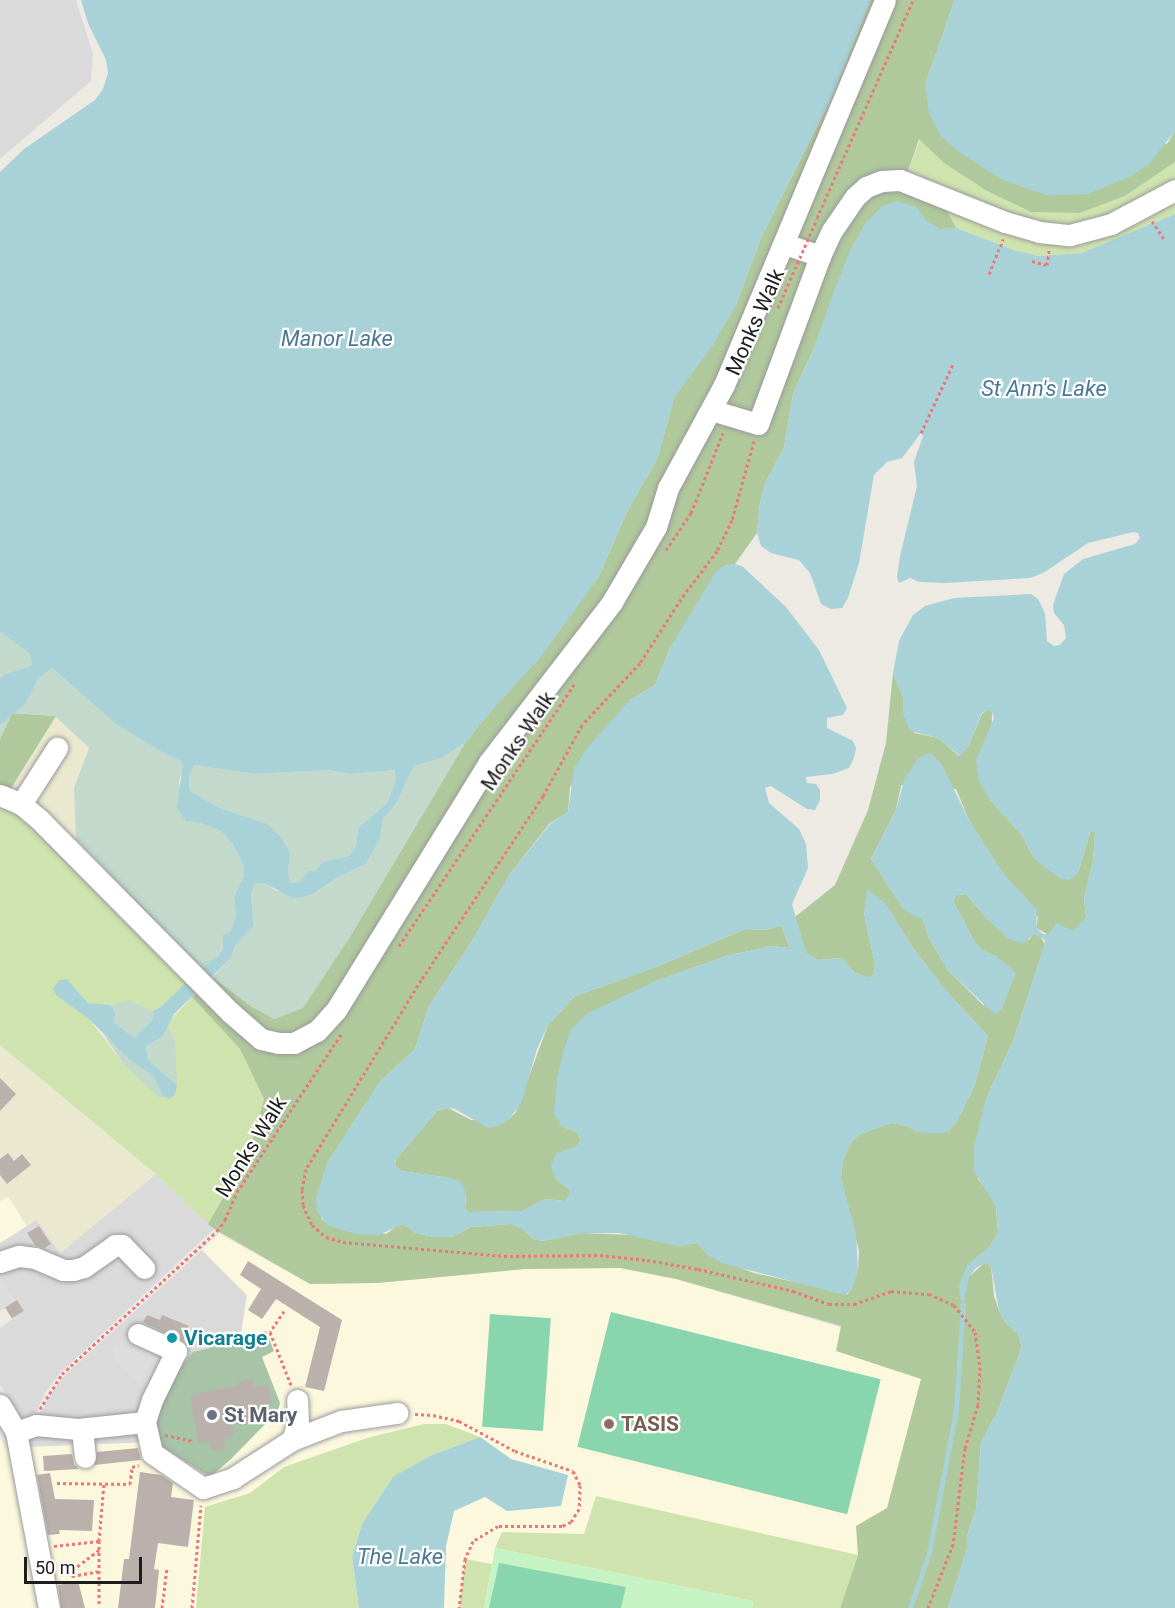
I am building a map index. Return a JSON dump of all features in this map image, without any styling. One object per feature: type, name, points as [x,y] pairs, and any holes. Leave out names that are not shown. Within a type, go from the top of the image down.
[{"type":"street","points":[[0,795],[21,804],[40,820],[213,995],[261,1039],[279,1043],[294,1043],[317,1031],[336,1010],[489,762],[612,602],[656,527],[668,488],[721,413],[729,375],[885,0]]},
{"type":"street","points":[[721,413],[758,424],[820,256],[831,232],[855,197],[866,187],[882,181],[900,180],[1009,223],[1070,235],[1111,224],[1175,190]]},
{"type":"street","points":[[791,246],[820,256]]},
{"type":"street","points":[[21,804],[57,748]]},
{"type":"street","points":[[0,1262],[19,1256],[35,1258],[63,1270],[73,1270],[84,1267],[115,1245],[122,1245],[144,1268]]},
{"type":"street","points":[[138,1334],[176,1351],[150,1432]]},
{"type":"street","points":[[292,1440],[298,1423],[297,1401]]},
{"type":"street","points":[[0,1405],[26,1428],[150,1432],[203,1488],[232,1478],[292,1440],[341,1421],[397,1413]]},
{"type":"street","points":[[26,1428],[38,1548],[49,1608]]},
{"type":"street","points":[[82,1429],[85,1457]]},
{"type":"path","name":"Monks Walk","points":[[776,311],[914,0]]},
{"type":"path","points":[[989,274],[1009,223]]},
{"type":"path","points":[[1032,261],[1047,265],[1051,233]]},
{"type":"path","points":[[921,433],[953,364]]},
{"type":"path","points":[[665,551],[691,513],[721,413]]},
{"type":"path","points":[[758,424],[732,520],[717,552],[681,599],[640,663],[582,725],[543,796],[421,980],[306,1169],[302,1190],[303,1205],[312,1225],[326,1238],[343,1242],[504,1256],[600,1255],[647,1260],[772,1286],[829,1304],[854,1304],[891,1291],[911,1291],[929,1294],[954,1305],[975,1332],[980,1367],[978,1404],[965,1449],[953,1544],[928,1608]]},
{"type":"path","name":"Monks Walk","points":[[398,947],[581,674]]},
{"type":"path","name":"Monks Walk","points":[[26,1428],[62,1374],[217,1231],[237,1192],[346,1025]]},
{"type":"path","points":[[284,1311],[270,1332],[297,1401]]},
{"type":"path","points":[[397,1413],[433,1415],[459,1421],[515,1450],[573,1471],[580,1485],[579,1509],[571,1522],[562,1526],[498,1526],[473,1541],[465,1558],[459,1608]]},
{"type":"path","points":[[57,1483],[130,1484],[132,1467],[150,1432],[193,1441]]},
{"type":"path","points":[[99,1604],[99,1541],[104,1483]]},
{"type":"path","points":[[192,1608],[203,1488]]},
{"type":"path","points":[[38,1548],[99,1541]]},
{"type":"path","points":[[99,1550],[72,1570],[72,1576],[99,1572]]},
{"type":"path","points":[[162,1608],[167,1568]]},
{"type":"shaded area","points":[[0,0],[76,0],[93,54],[91,81],[0,159]]},
{"type":"shaded area","points":[[156,1174],[214,1229],[60,1373],[45,1393],[36,1413],[41,1413],[49,1396],[65,1375],[202,1250],[247,1295],[240,1341],[193,1352],[155,1442],[27,1447],[18,1411],[0,1385],[0,1328],[24,1311],[0,1279],[0,1243],[36,1219],[60,1253]]},
{"type":"shaded area","points":[[8,1196],[27,1226],[0,1243],[0,1201]]},
{"type":"shaded area","name":"TASIS","points":[[219,1234],[310,1284],[377,1283],[525,1269],[620,1268],[676,1279],[960,1363],[910,1608],[0,1608],[0,1438],[6,1448],[155,1442],[209,1477],[278,1411],[280,1403],[262,1357],[266,1331],[240,1341],[247,1295],[202,1250]]},
{"type":"shaded area","points":[[0,1279],[17,1300],[0,1311]]},
{"type":"shaded area","points":[[131,1333],[176,1351],[152,1400],[116,1361],[113,1348]]},
{"type":"green space","points":[[870,0],[955,0],[925,85],[1167,144],[1175,131],[1175,162],[1125,196],[1080,213],[1031,212],[987,191],[944,163],[919,139],[901,192],[947,210],[956,228],[940,229],[926,222],[914,206],[867,222],[851,249],[814,348],[793,394],[784,447],[766,482],[760,502],[757,533],[735,564],[724,566],[670,648],[655,685],[630,700],[570,787],[568,812],[550,823],[510,874],[472,941],[429,1006],[415,1049],[379,1083],[328,1162],[316,1199],[322,1220],[386,1234],[404,1224],[416,1233],[433,1237],[452,1237],[471,1227],[511,1224],[523,1229],[533,1239],[543,1241],[582,1233],[631,1235],[679,1246],[697,1243],[708,1255],[754,1273],[848,1294],[858,1270],[859,1251],[841,1178],[843,1160],[851,1142],[860,1134],[891,1123],[908,1126],[917,1132],[949,1131],[957,1121],[974,1087],[988,1036],[946,991],[912,947],[885,903],[864,913],[875,964],[874,974],[869,978],[855,973],[842,958],[818,960],[806,953],[795,917],[835,885],[868,810],[886,743],[893,673],[903,697],[904,716],[914,733],[938,738],[959,756],[968,747],[982,714],[988,709],[992,712],[990,800],[1021,834],[1034,858],[1078,873],[1090,832],[1095,832],[1093,862],[1084,898],[1086,917],[1073,931],[1065,929],[1049,935],[1036,928],[1038,917],[1001,871],[969,820],[956,789],[901,785],[896,810],[871,859],[903,908],[922,917],[929,938],[947,969],[984,1006],[996,956],[983,951],[974,941],[953,901],[956,895],[966,894],[988,920],[1029,940],[1034,933],[1039,935],[1045,944],[1014,1039],[986,1099],[978,1179],[996,1207],[998,1233],[989,1248],[967,1265],[970,1276],[984,1263],[991,1266],[994,1296],[999,1311],[1005,1322],[1018,1334],[1022,1347],[997,1413],[981,1442],[976,1509],[967,1536],[967,1549],[948,1608],[840,1608],[858,1555],[856,1526],[887,1508],[921,1379],[836,1351],[841,1326],[676,1279],[620,1268],[525,1269],[377,1283],[310,1284],[214,1229],[208,1224],[249,1153],[264,1099],[240,1049],[192,997],[213,977],[251,1006],[275,1019],[348,940],[465,743],[598,578],[626,514],[658,457],[674,398],[736,305],[761,238],[833,94]]},
{"type":"green space","points":[[920,139],[944,163],[987,191],[1031,212],[1080,213],[1125,196],[1175,162],[1175,214],[1081,253],[1038,256],[1014,250],[956,228],[947,210],[901,192]]},
{"type":"green space","points":[[0,632],[29,653],[32,664],[0,678]]},
{"type":"green space","points":[[52,668],[117,725],[167,755],[184,762],[179,782],[186,821],[200,823],[221,831],[233,844],[244,867],[244,876],[234,896],[236,916],[230,932],[218,956],[206,967],[200,969],[76,839],[74,788],[89,748],[55,716],[12,713],[26,703],[39,678]]},
{"type":"green space","points":[[12,713],[56,716],[10,790],[0,786],[0,739]]},
{"type":"green space","points":[[12,713],[0,739],[0,725]]},
{"type":"green space","points":[[56,716],[90,748],[74,788],[76,839],[47,814],[10,790]]},
{"type":"green space","points":[[465,743],[348,940],[303,1008],[275,1019],[251,1006],[213,977],[232,957],[234,947],[254,926],[251,895],[255,883],[264,883],[277,891],[316,893],[340,876],[366,864],[380,839],[383,819],[396,804],[414,766],[442,758]]},
{"type":"green space","points":[[194,765],[254,774],[328,770],[351,774],[396,770],[396,779],[387,803],[358,828],[356,846],[349,856],[322,862],[316,871],[308,871],[299,882],[291,883],[288,872],[290,853],[282,838],[268,824],[222,809],[190,791],[189,778]]},
{"type":"green space","points":[[0,801],[46,838],[188,982],[162,1006],[153,1011],[129,1000],[110,1005],[88,1003],[67,979],[57,996],[90,1020],[124,1065],[160,1099],[163,1097],[171,1099],[175,1041],[167,1024],[192,997],[240,1049],[264,1099],[249,1153],[208,1224],[156,1174],[0,1045]]},
{"type":"green space","points":[[781,925],[790,948],[772,946],[726,956],[656,981],[636,993],[561,1126],[577,1132],[581,1140],[576,1147],[556,1154],[555,1178],[569,1189],[569,1196],[565,1201],[545,1199],[523,1211],[469,1212],[465,1209],[466,1194],[450,1178],[401,1171],[395,1166],[396,1159],[437,1111],[448,1108],[471,1120],[508,1120],[516,1112],[548,1025],[575,996],[656,967],[745,929],[767,930]]},
{"type":"green space","points":[[129,1000],[153,1011],[152,1021],[134,1039],[113,1022],[116,1012],[110,1005]]},
{"type":"green space","points":[[167,1024],[175,1041],[177,1085],[148,1060],[146,1046],[162,1037]]},
{"type":"green space","points":[[104,1035],[153,1076],[163,1097],[160,1099],[124,1065]]},
{"type":"green space","points":[[0,1045],[156,1174],[60,1253],[37,1220],[27,1226],[8,1197],[0,1201]]},
{"type":"green space","points":[[611,1312],[881,1379],[847,1514],[577,1447]]},
{"type":"green space","points":[[490,1314],[551,1318],[543,1431],[482,1427]]},
{"type":"green space","points":[[266,1331],[274,1351],[262,1357],[280,1403],[278,1411],[231,1459],[210,1477],[155,1442],[153,1418],[161,1392],[193,1352],[240,1341]]},
{"type":"green space","points":[[424,1424],[446,1424],[480,1437],[432,1455],[362,1524],[352,1557],[359,1608],[196,1608],[205,1507],[250,1493],[284,1467],[367,1438]]},
{"type":"green space","points":[[596,1496],[858,1555],[840,1608],[752,1608],[753,1601],[495,1548],[502,1532],[584,1534]]},
{"type":"green space","points":[[495,1548],[753,1601],[752,1608],[484,1608]]},
{"type":"green space","points":[[465,1559],[492,1564],[484,1608],[459,1608]]},
{"type":"green space","points":[[499,1563],[626,1587],[621,1608],[489,1608]]},
{"type":"water","name":"Manor Lake","points":[[81,0],[870,0],[833,94],[761,238],[736,305],[713,345],[674,398],[658,457],[626,514],[598,578],[540,658],[465,743],[442,758],[414,766],[396,804],[383,819],[380,839],[366,864],[340,876],[315,893],[303,897],[293,898],[264,883],[255,883],[251,895],[254,926],[234,947],[232,957],[174,1014],[162,1037],[146,1046],[148,1060],[177,1085],[175,1094],[170,1099],[163,1097],[153,1076],[129,1059],[90,1020],[57,996],[53,989],[59,980],[67,979],[88,1003],[110,1005],[116,1012],[113,1022],[134,1038],[152,1021],[153,1011],[162,1006],[200,969],[218,956],[223,948],[223,935],[230,932],[236,916],[234,896],[244,876],[244,867],[233,844],[221,831],[200,823],[186,821],[177,808],[183,762],[117,725],[52,668],[39,678],[26,703],[0,725],[0,678],[32,664],[29,653],[0,632],[0,172],[24,149],[95,100],[103,89],[108,73],[106,60],[88,23]],"holes":[[[194,765],[254,774],[328,770],[351,774],[395,770],[396,779],[387,803],[358,828],[356,846],[349,856],[322,862],[316,871],[308,871],[299,882],[291,883],[288,872],[290,853],[282,838],[268,824],[222,809],[190,791],[189,778]]]},
{"type":"water","points":[[955,0],[1175,0],[1175,131],[1149,164],[1129,177],[1088,194],[1046,195],[1003,180],[959,152],[941,136],[929,113],[925,85]]},
{"type":"water","name":"St Ann's Lake","points":[[897,201],[918,208],[926,221],[940,229],[956,228],[1014,250],[1038,256],[1081,253],[1175,214],[1175,1608],[948,1608],[967,1549],[967,1536],[976,1509],[981,1442],[997,1413],[1022,1347],[1018,1334],[1005,1322],[999,1311],[991,1266],[984,1263],[976,1268],[969,1277],[963,1304],[960,1298],[959,1286],[967,1265],[989,1248],[998,1232],[996,1207],[974,1171],[974,1147],[986,1099],[1014,1039],[1045,940],[1034,934],[1023,944],[1009,939],[988,920],[966,894],[956,895],[953,901],[974,941],[983,951],[996,956],[1016,973],[1002,1009],[998,1013],[992,1012],[947,969],[929,938],[922,918],[914,916],[903,908],[871,859],[896,810],[905,777],[920,757],[930,753],[941,763],[969,820],[1001,871],[1037,910],[1036,928],[1043,934],[1049,934],[1056,923],[1073,931],[1086,917],[1084,898],[1093,862],[1095,832],[1090,832],[1078,873],[1070,880],[1061,879],[1044,867],[1034,858],[1021,834],[990,800],[979,781],[976,760],[994,718],[992,712],[988,709],[982,713],[968,747],[960,756],[938,738],[910,731],[904,716],[903,697],[893,673],[899,641],[913,615],[925,606],[954,598],[1031,594],[1038,599],[1045,613],[1047,641],[1054,646],[1060,645],[1066,638],[1064,625],[1054,613],[1053,605],[1064,574],[1083,559],[1135,544],[1140,538],[1138,533],[1133,532],[1088,543],[1043,573],[1030,578],[945,583],[920,582],[910,578],[899,583],[897,577],[900,556],[917,486],[914,462],[923,436],[921,433],[902,458],[887,462],[874,475],[859,563],[848,598],[842,608],[831,609],[821,604],[810,573],[799,560],[771,553],[761,546],[757,533],[760,502],[766,482],[784,447],[793,394],[814,348],[851,249],[867,222],[882,206]]},
{"type":"water","points":[[735,564],[742,566],[786,607],[819,650],[847,708],[843,715],[827,718],[827,728],[853,741],[856,748],[849,768],[832,774],[806,777],[807,783],[816,784],[820,790],[820,800],[815,810],[807,809],[771,786],[765,788],[769,803],[799,829],[806,844],[808,868],[792,904],[806,952],[818,960],[842,958],[855,973],[869,978],[874,974],[875,964],[864,913],[867,889],[885,903],[912,947],[946,991],[988,1036],[974,1087],[957,1121],[949,1131],[940,1134],[917,1132],[908,1126],[891,1123],[860,1134],[851,1142],[843,1160],[841,1178],[856,1234],[858,1270],[852,1290],[844,1295],[722,1263],[708,1255],[697,1243],[679,1246],[619,1233],[582,1233],[543,1241],[533,1239],[523,1229],[511,1224],[471,1227],[452,1237],[433,1237],[416,1233],[404,1224],[378,1235],[356,1234],[327,1225],[317,1211],[316,1199],[328,1162],[379,1083],[415,1049],[429,1006],[472,941],[510,874],[551,823],[568,812],[574,768],[589,746],[630,700],[655,685],[670,648],[715,573],[724,566]],"holes":[[[781,925],[790,948],[772,946],[726,956],[656,981],[588,1013],[572,1028],[557,1078],[554,1113],[561,1126],[577,1132],[581,1140],[576,1147],[556,1154],[551,1165],[555,1178],[569,1189],[569,1196],[565,1201],[545,1199],[523,1211],[469,1212],[465,1209],[466,1194],[461,1182],[450,1178],[401,1171],[395,1166],[396,1159],[437,1111],[455,1109],[488,1128],[499,1126],[508,1120],[521,1104],[537,1049],[548,1025],[575,996],[656,967],[745,929],[767,930]]]},
{"type":"water","name":"The Lake","points":[[480,1437],[511,1459],[568,1475],[561,1506],[507,1511],[485,1497],[454,1511],[446,1546],[444,1608],[359,1608],[352,1557],[362,1524],[393,1477],[432,1455]]},
{"type":"building","points":[[0,1078],[16,1094],[0,1111]]},
{"type":"building","points":[[8,1153],[14,1161],[22,1154],[31,1165],[7,1184],[0,1175],[0,1159]]},
{"type":"building","points":[[39,1226],[51,1244],[44,1248],[35,1245],[27,1233]]},
{"type":"building","points":[[248,1261],[342,1320],[324,1391],[305,1387],[320,1327],[276,1299],[262,1319],[248,1310],[261,1289],[240,1275]]},
{"type":"building","points":[[17,1300],[24,1311],[12,1318],[5,1307]]},
{"type":"building","name":"Vicarage","points":[[147,1315],[160,1320],[162,1315],[189,1326],[183,1341],[143,1322]]},
{"type":"building","name":"St Mary","points":[[252,1378],[254,1386],[268,1384],[272,1404],[257,1406],[260,1420],[232,1424],[234,1437],[224,1439],[225,1449],[212,1451],[210,1441],[199,1444],[190,1395],[239,1385],[239,1381]]},
{"type":"building","points":[[138,1448],[141,1460],[94,1465],[97,1452]]},
{"type":"building","points":[[72,1454],[74,1464],[79,1469],[44,1471],[43,1456]]},
{"type":"building","points":[[140,1472],[161,1475],[173,1483],[171,1497],[194,1500],[188,1547],[158,1543],[154,1569],[159,1570],[155,1608],[118,1608],[124,1559],[129,1559]]},
{"type":"building","points":[[50,1473],[55,1499],[94,1500],[92,1531],[59,1530],[60,1534],[48,1535],[37,1475]]},
{"type":"building","points":[[78,1581],[85,1608],[61,1608],[58,1585]]},
{"type":"waterway","points":[[910,1608],[929,1553],[956,1410],[963,1304]]},
{"type":"place","name":"Vicarage","points":[[172,1338]]},
{"type":"place","name":"St Mary","points":[[212,1415]]},
{"type":"place","name":"TASIS","points":[[609,1424]]}]
